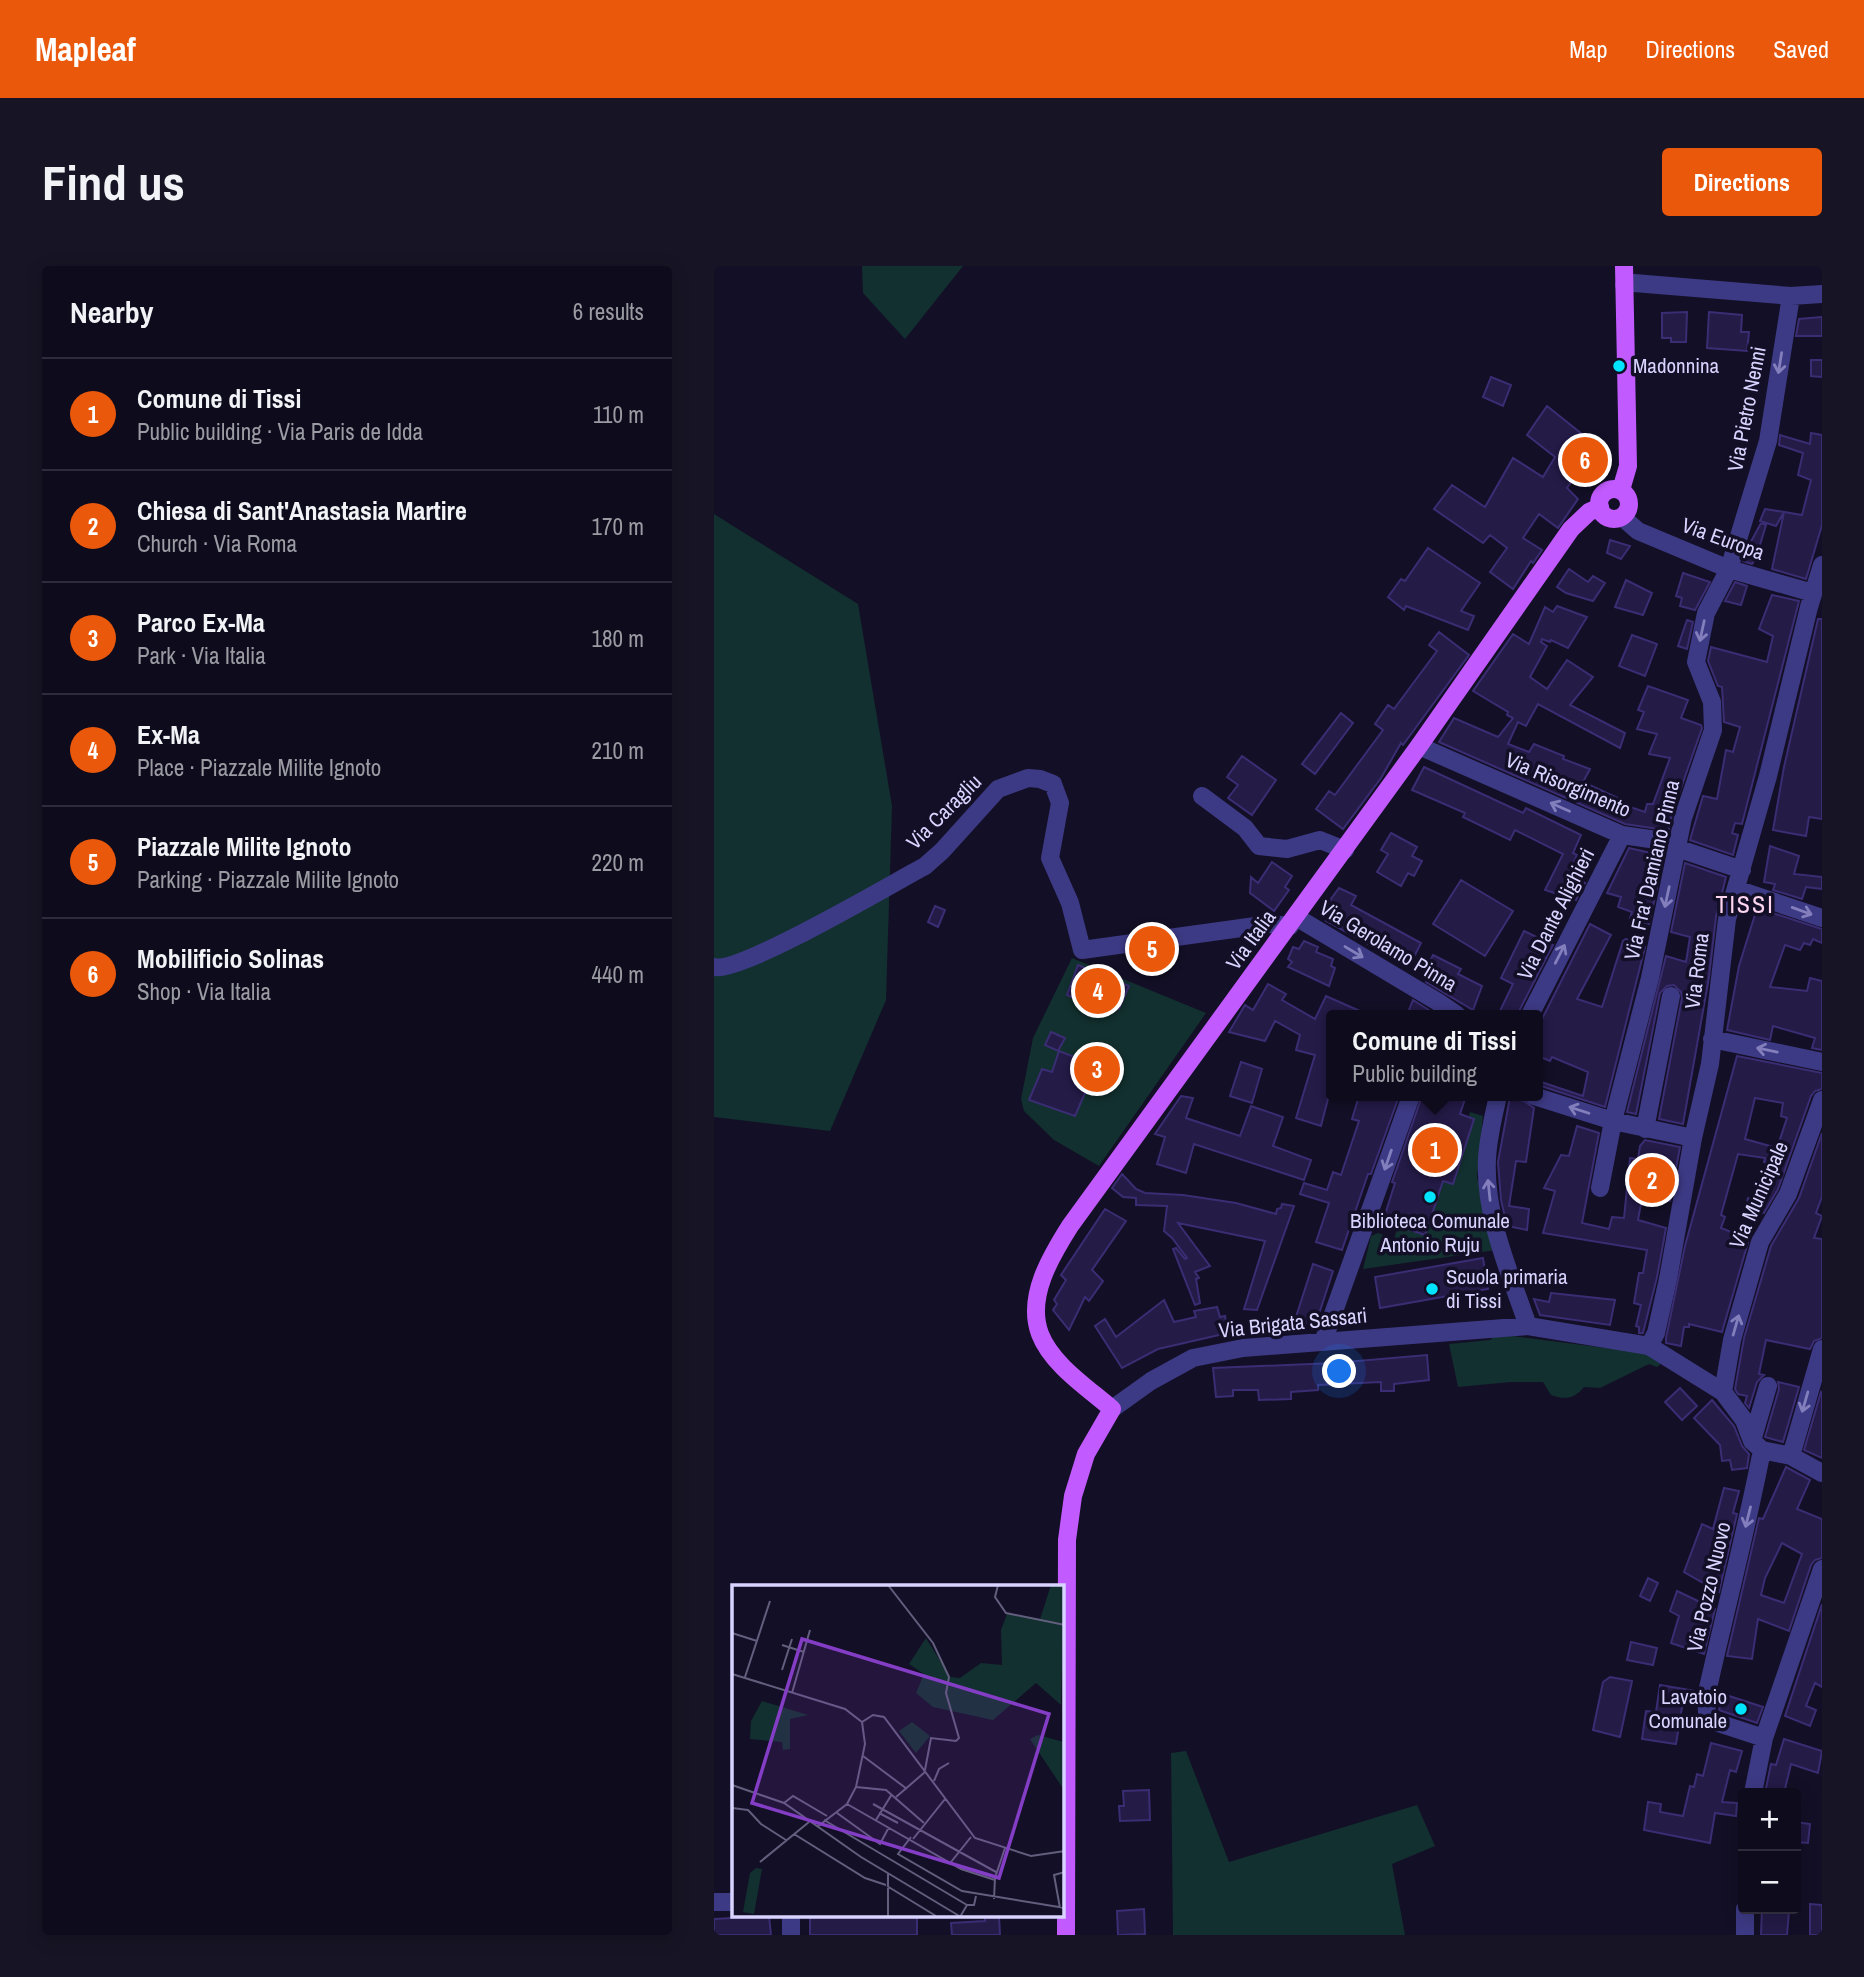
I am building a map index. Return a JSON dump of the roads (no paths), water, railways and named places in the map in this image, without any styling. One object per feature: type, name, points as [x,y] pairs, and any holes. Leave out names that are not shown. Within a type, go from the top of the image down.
[{"type":"main road","points":[[1621,490],[1628,466],[1624,266]]},
{"type":"main road","points":[[1621,490],[1628,497],[1630,506],[1622,517],[1608,518],[1600,507],[1600,498],[1607,491],[1621,490]]},
{"type":"main road","name":"Via Italia","points":[[1112,1409],[1062,1365],[1040,1333],[1036,1311],[1041,1285],[1052,1255],[1070,1226],[1419,746],[1571,529],[1589,512],[1600,507]]},
{"type":"main road","name":"Via Brigata Sassari","points":[[1066,1935],[1067,1540],[1073,1496],[1086,1454],[1112,1409]]},
{"type":"street","points":[[1624,285],[1634,283],[1791,296],[1822,294]]},
{"type":"street","name":"Via Pietro Nenni","points":[[1728,569],[1768,441],[1791,296]]},
{"type":"street","name":"Via Europa","points":[[1622,517],[1638,531],[1728,569],[1816,597]]},
{"type":"street","name":"Via Roma","points":[[1650,1346],[1656,1333],[1668,1279],[1693,1138],[1710,1064],[1727,919],[1816,597],[1822,565]]},
{"type":"street","name":"Via Fra' Damiano Pinna","points":[[1600,1188],[1613,1121],[1650,978],[1683,818],[1713,730],[1712,702],[1696,662],[1706,613],[1728,569]]},
{"type":"street","name":"Via Risorgimento","points":[[1419,746],[1622,835],[1650,839],[1742,870]]},
{"type":"street","name":"Via Caragliu","points":[[714,967],[719,969],[729,966],[775,947],[925,866],[998,789],[1028,778],[1041,779],[1053,785],[1058,792],[1060,803],[1050,858],[1070,902],[1082,950],[1293,921]]},
{"type":"street","points":[[1202,796],[1245,828],[1259,846],[1287,849],[1320,840],[1345,849]]},
{"type":"street","name":"Via Dante Alighieri","points":[[1533,1010],[1622,835]]},
{"type":"street","points":[[1736,888],[1822,918]]},
{"type":"street","name":"Via Gerolamo Pinna","points":[[1293,921],[1443,1010]]},
{"type":"street","points":[[1645,1129],[1671,996]]},
{"type":"street","points":[[1712,1039],[1822,1062]]},
{"type":"street","points":[[1543,1099],[1613,1121],[1693,1138]]},
{"type":"street","name":"Via Municipale","points":[[1723,1392],[1732,1340],[1760,1242],[1788,1194],[1822,1100]]},
{"type":"street","points":[[1323,1342],[1409,1101]]},
{"type":"street","points":[[1497,1101],[1488,1151],[1488,1192],[1496,1228],[1528,1326]]},
{"type":"street","name":"Via Brigata Sassari","points":[[1112,1409],[1151,1381],[1193,1358],[1244,1348],[1528,1326],[1650,1346]]},
{"type":"street","points":[[1650,1346],[1723,1392],[1744,1420],[1757,1445],[1791,1456],[1822,1473]]},
{"type":"street","points":[[1791,1456],[1822,1349]]},
{"type":"street","points":[[1757,1445],[1768,1386]]},
{"type":"street","name":"Via Pozzo Nuovo","points":[[1757,1445],[1750,1513],[1734,1569],[1706,1697],[1707,1712],[1712,1721],[1764,1738]]},
{"type":"street","points":[[1754,1788],[1764,1738],[1822,1569]]},
{"type":"street","points":[[714,1902],[732,1902]]},
{"type":"street","points":[[1745,1914],[1745,1935]]},
{"type":"place","name":"Madonnina","points":[[1619,366]]},
{"type":"place","name":"Mobilificio Solinas","points":[[1585,460]]},
{"type":"place","name":"Piazzale Milite Ignoto","points":[[1152,949]]},
{"type":"place","name":"Ex-Ma","points":[[1098,991]]},
{"type":"place","name":"Parco Ex-Ma","points":[[1097,1069]]},
{"type":"place","name":"Comune di Tissi","points":[[1435,1150]]},
{"type":"place","name":"Chiesa di Sant'Anastasia Martire","points":[[1652,1180]]},
{"type":"place","name":"Biblioteca Comunale Antonio Ruju","points":[[1430,1197]]},
{"type":"place","name":"Scuola primaria di Tissi","points":[[1432,1289]]},
{"type":"place","name":"Lavatoio Comunale","points":[[1741,1709]]},
{"type":"district","name":"TISSI","points":[[1745,905]]}]
